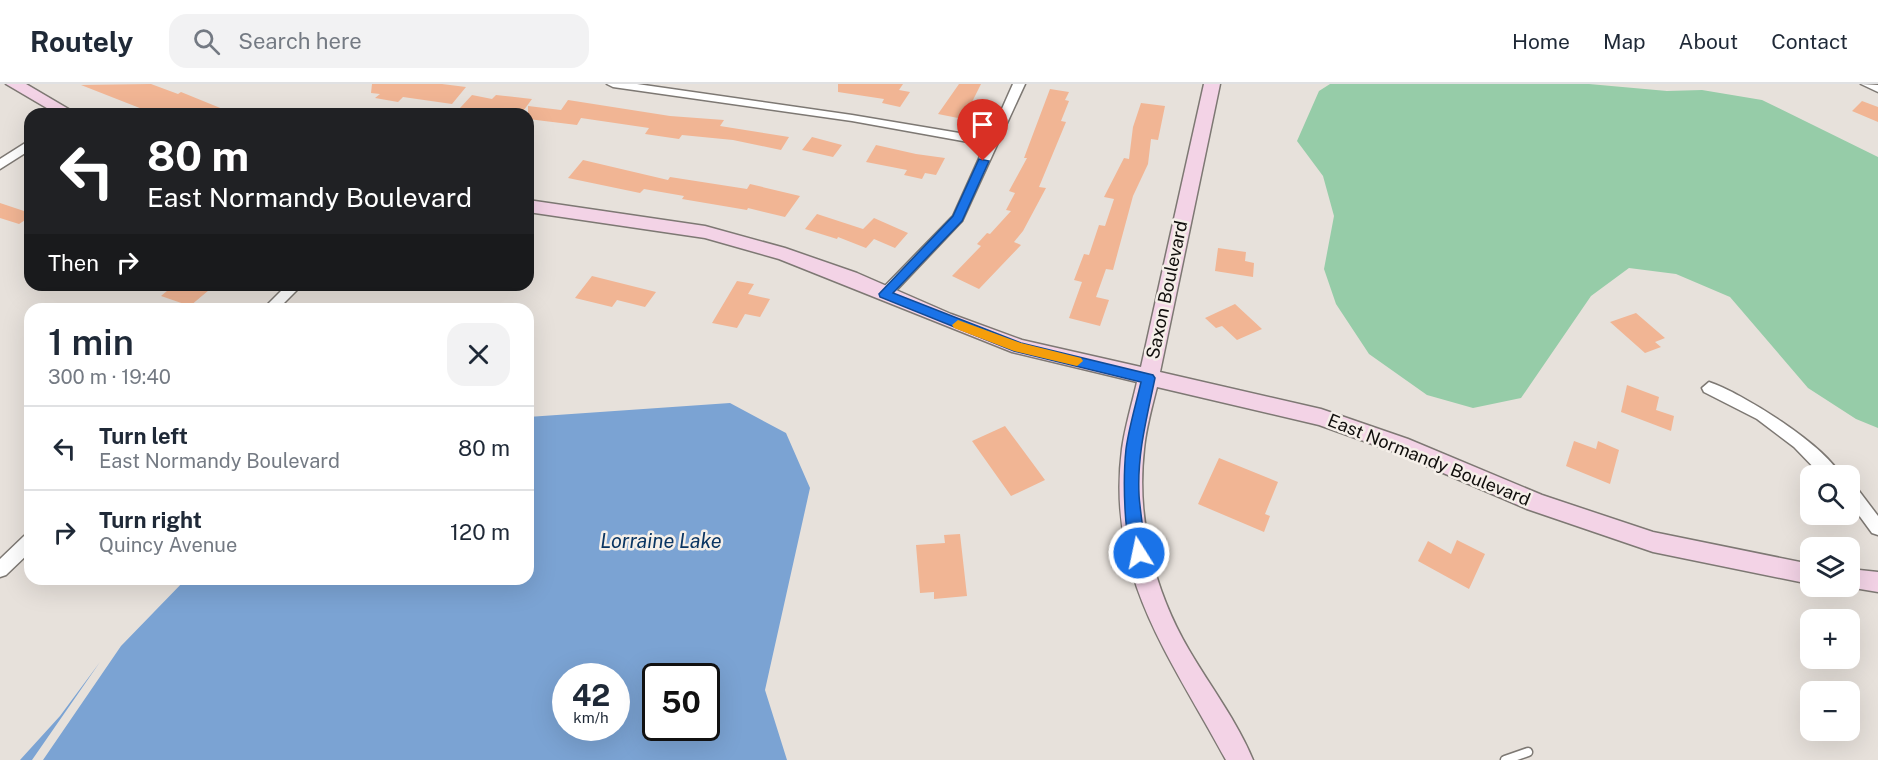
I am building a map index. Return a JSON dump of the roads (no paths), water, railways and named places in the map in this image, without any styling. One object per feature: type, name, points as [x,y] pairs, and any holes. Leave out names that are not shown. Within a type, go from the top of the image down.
[{"type":"street","points":[[14,84],[58,108]]},
{"type":"street","points":[[613,84],[852,118],[991,142]]},
{"type":"street","points":[[885,294],[958,218],[1019,84]]},
{"type":"street","name":"Saxon Boulevard","points":[[1212,84],[1133,449],[1131,492],[1135,535],[1148,590],[1183,664],[1240,760]]},
{"type":"street","points":[[1867,84],[1878,89]]},
{"type":"street","points":[[0,165],[24,148]]},
{"type":"street","name":"East Normandy Boulevard","points":[[534,207],[705,232],[784,254],[850,278],[1019,347],[1321,417],[1400,445],[1535,502],[1653,542],[1800,572]]},
{"type":"street","points":[[276,303],[289,291]]},
{"type":"street","points":[[1709,388],[1762,415],[1799,443],[1822,465]]},
{"type":"street","points":[[1860,505],[1878,528]]},
{"type":"street","points":[[0,570],[24,547]]},
{"type":"street","points":[[1860,580],[1878,582]]},
{"type":"lane","points":[[1505,760],[1528,752]]},
{"type":"water","name":"Lorraine Lake","points":[[730,403],[786,433],[810,488],[765,690],[787,760],[43,760],[121,646],[180,585],[534,585],[534,417]]},
{"type":"water","points":[[100,662],[32,760],[20,760],[60,716]]}]
